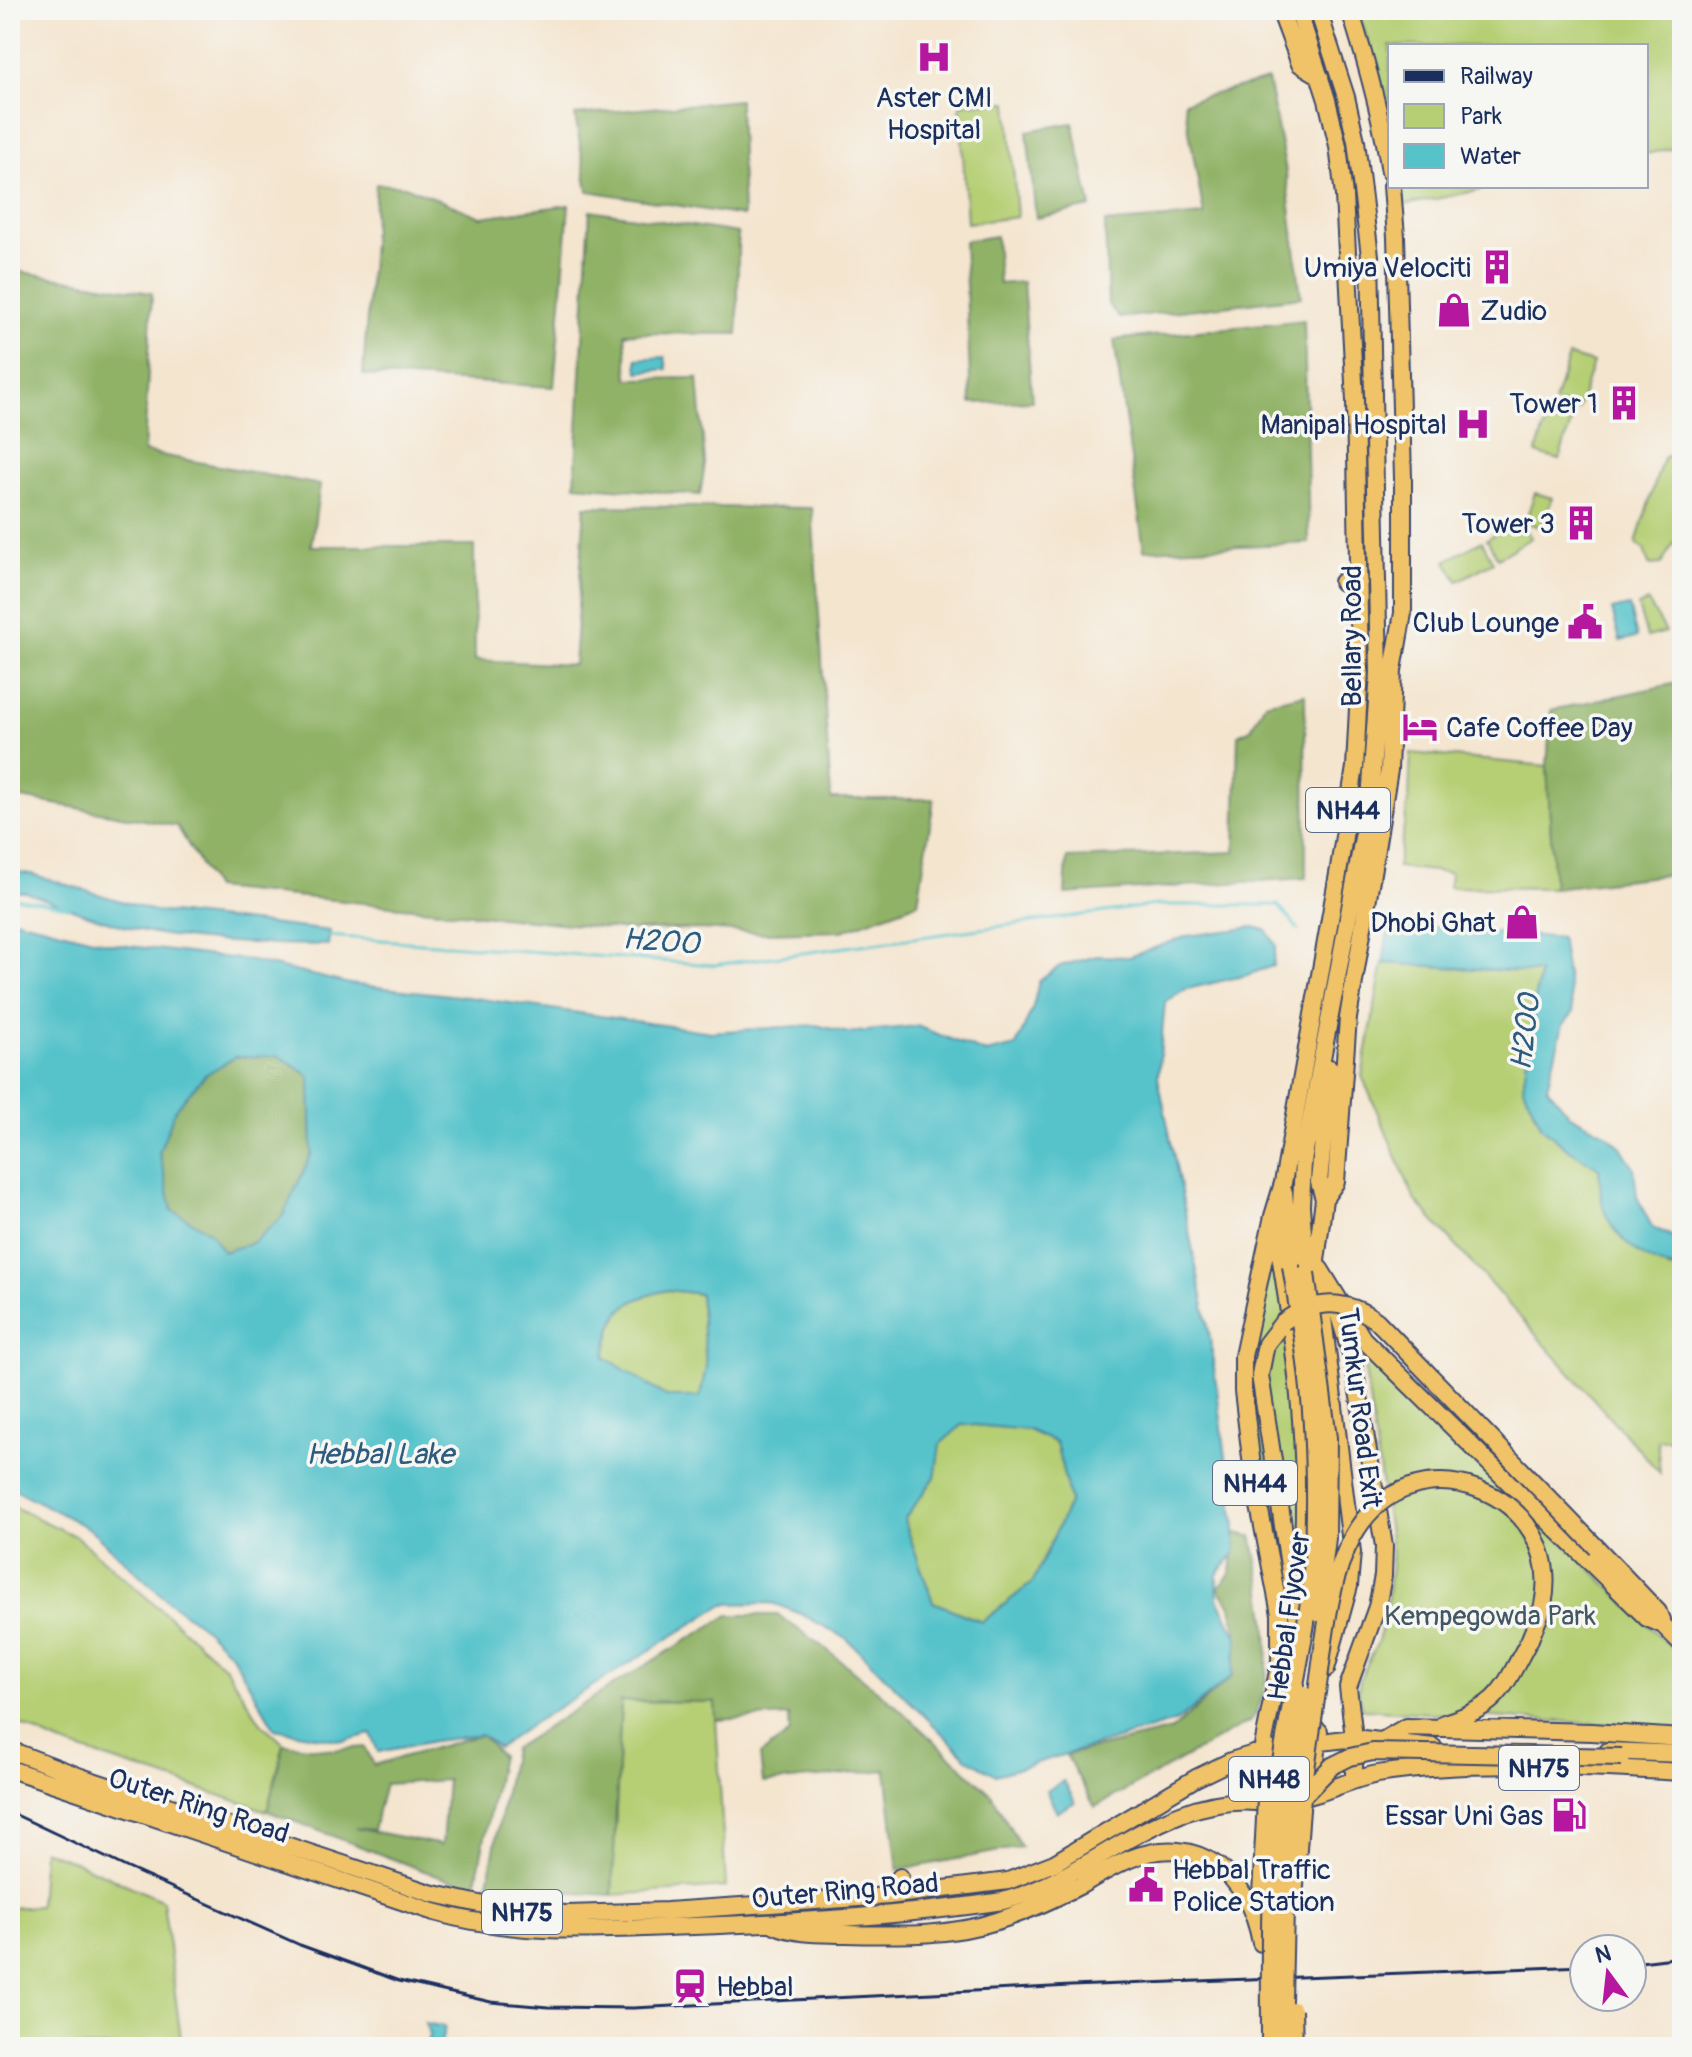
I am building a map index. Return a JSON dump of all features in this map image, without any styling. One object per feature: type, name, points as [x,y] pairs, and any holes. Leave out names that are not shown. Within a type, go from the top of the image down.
[{"type":"highway","points":[[1280,10],[1300,64],[1320,76]]},
{"type":"highway","name":"Bellary Road","points":[[1283,1183],[1355,767],[1360,669],[1353,354],[1344,196],[1338,146],[1320,76],[1298,10]]},
{"type":"highway","name":"Bellary Road","points":[[1318,10],[1346,97],[1356,141],[1370,256],[1379,673],[1370,800],[1356,925]]},
{"type":"highway","points":[[1350,10],[1381,116],[1388,160]]},
{"type":"highway","name":"Bellary Road","points":[[1304,1267],[1324,1199],[1319,1182],[1331,1071],[1326,1051],[1348,967],[1389,770],[1393,670],[1403,613],[1403,477],[1392,188]]},
{"type":"highway","points":[[1342,582],[1359,583]]},
{"type":"highway","points":[[1324,1199],[1336,1182],[1348,967]]},
{"type":"highway","name":"Hebbal Flyover","points":[[1270,2047],[1270,1911],[1277,1793],[1303,1649],[1313,1560],[1314,1461],[1301,1206],[1303,1161],[1326,1051]]},
{"type":"highway","name":"NH44","points":[[1255,1802],[1280,1661],[1280,1614],[1253,1475],[1243,1391],[1244,1345],[1283,1183]]},
{"type":"highway","name":"Hebbal Flyover","points":[[1282,2047],[1287,1815],[1324,1576],[1328,1490],[1325,1405],[1304,1267],[1283,1183]]},
{"type":"highway","points":[[1273,1216],[1299,1377],[1305,1466],[1304,1549],[1297,1616]]},
{"type":"highway","points":[[1304,1267],[1329,1284],[1363,1339],[1647,1618],[1660,1618]]},
{"type":"highway","name":"Tumkur Road Exit","points":[[1304,1267],[1351,1531],[1349,1586],[1321,1689],[1319,1741],[1306,1797]]},
{"type":"highway","points":[[1329,1284],[1353,1361],[1384,1546],[1383,1576],[1377,1607],[1348,1687],[1354,1738],[1354,1780]]},
{"type":"highway","points":[[1297,1616],[1262,1395],[1261,1358],[1273,1333],[1283,1322],[1307,1307],[1335,1303],[1365,1312],[1390,1332],[1682,1644]]},
{"type":"highway","points":[[1294,2047],[1291,1943],[1325,1632],[1338,1570],[1362,1521],[1388,1499],[1430,1482],[1464,1483],[1492,1494],[1511,1509],[1533,1539],[1544,1575],[1543,1605],[1530,1639],[1505,1685],[1486,1706],[1476,1713],[1427,1728],[1406,1727],[1382,1741]]},
{"type":"highway","name":"NH48","points":[[1260,2047],[1261,1864],[1266,1798],[1297,1616]]},
{"type":"highway","points":[[1280,1631],[1289,1640],[1309,1642],[1328,1639],[1335,1633]]},
{"type":"highway","name":"NH75","points":[[1427,1728],[1592,1732],[1682,1738]]},
{"type":"highway","name":"Outer Ring Road","points":[[10,1750],[81,1777],[402,1885],[484,1907],[539,1914],[667,1911],[888,1896],[982,1886],[1031,1874],[1198,1769],[1262,1751],[1319,1741],[1354,1738],[1425,1746],[1682,1756]]},
{"type":"highway","points":[[1306,1797],[1332,1766],[1350,1757],[1373,1752],[1625,1763],[1682,1756]]},
{"type":"highway","points":[[1612,1781],[1625,1763]]},
{"type":"highway","name":"Outer Ring Road","points":[[10,1769],[462,1920],[544,1930],[769,1923],[1003,1901],[1040,1890],[1164,1822],[1213,1806],[1255,1802],[1271,1804],[1306,1797],[1354,1780],[1437,1767],[1625,1763],[1682,1772]]},
{"type":"highway","points":[[769,1923],[792,1933],[903,1935],[962,1931],[1041,1904],[1131,1858],[1171,1851],[1207,1860],[1233,1878],[1250,1905],[1261,1943]]},
{"type":"highway","points":[[888,1896],[900,1877]]},
{"type":"green space","points":[[1358,10],[1682,10],[1682,146],[1648,154],[1648,44],[1388,44],[1388,118],[1381,82]]},
{"type":"green space","points":[[1268,80],[1285,166],[1301,297],[1119,318],[1108,304],[1105,223],[1204,215],[1184,102]]},
{"type":"green space","points":[[739,100],[743,216],[588,191],[575,115]]},
{"type":"green space","points":[[1008,102],[1017,217],[967,223],[960,104]]},
{"type":"green space","points":[[1073,123],[1091,207],[1036,218],[1027,131]]},
{"type":"green space","points":[[376,184],[405,186],[481,217],[569,205],[554,387],[363,375]]},
{"type":"green space","points":[[1401,188],[1491,188],[1405,205]]},
{"type":"green space","points":[[590,210],[738,233],[738,334],[625,333],[628,379],[698,378],[705,464],[700,495],[575,485]]},
{"type":"green space","points":[[996,236],[999,284],[1023,282],[1032,401],[971,403],[964,241]]},
{"type":"green space","points":[[10,270],[152,293],[144,452],[320,485],[311,546],[474,546],[475,660],[574,665],[585,506],[812,508],[831,799],[934,799],[918,903],[842,931],[765,933],[699,929],[628,930],[214,888],[177,826],[10,796]]},
{"type":"green space","points":[[1304,320],[1309,543],[1144,550],[1114,340]]},
{"type":"green space","points":[[1569,356],[1593,363],[1578,409],[1554,402]]},
{"type":"green space","points":[[1551,407],[1574,414],[1559,460],[1536,453]]},
{"type":"green space","points":[[1682,448],[1682,530],[1661,564],[1649,565],[1644,549],[1636,543],[1663,458]]},
{"type":"green space","points":[[1535,493],[1552,498],[1542,528],[1525,522]]},
{"type":"green space","points":[[1520,519],[1531,538],[1498,558],[1487,539]]},
{"type":"green space","points":[[1482,541],[1493,562],[1458,581],[1446,561]]},
{"type":"green space","points":[[1648,602],[1666,632],[1647,637],[1638,606]]},
{"type":"green space","points":[[1682,682],[1682,873],[1554,888],[1547,766],[1551,710]]},
{"type":"green space","points":[[1305,694],[1306,878],[1065,894],[1067,858],[1235,852],[1238,735],[1251,729],[1265,703]]},
{"type":"green space","points":[[1411,753],[1547,766],[1554,888],[1449,887],[1450,873],[1397,867],[1409,797]]},
{"type":"green space","points":[[1383,963],[1539,973],[1523,1087],[1542,1127],[1567,1148],[1599,1168],[1604,1206],[1668,1269],[1682,1268],[1682,1439],[1657,1440],[1660,1473],[1415,1200],[1362,1076]]},
{"type":"green space","points":[[279,1056],[310,1076],[312,1153],[283,1216],[254,1242],[223,1252],[209,1232],[172,1210],[159,1152],[176,1108],[205,1075],[235,1057]]},
{"type":"green space","points":[[1267,1265],[1274,1265],[1307,1375],[1303,1644],[1274,1539],[1254,1425],[1251,1351],[1260,1318]]},
{"type":"green space","points":[[668,1290],[700,1294],[706,1367],[700,1397],[667,1397],[605,1357],[612,1328],[622,1310],[640,1298]]},
{"type":"green space","name":"Kempegowda Park","points":[[1361,1344],[1682,1658],[1682,1729],[1363,1709],[1359,1694],[1360,1679],[1377,1644],[1386,1614],[1392,1554]]},
{"type":"green space","points":[[963,1424],[1028,1430],[1056,1443],[1070,1501],[1033,1582],[982,1622],[933,1602],[904,1520],[935,1477],[940,1444]]},
{"type":"green space","points":[[10,1505],[77,1537],[225,1667],[261,1723],[284,1744],[267,1811],[60,1743],[10,1720]]},
{"type":"green space","points":[[1235,1533],[1252,1536],[1267,1631],[1266,1680],[1251,1721],[1095,1807],[1066,1755],[1172,1730],[1232,1676],[1238,1639],[1231,1606],[1218,1588],[1231,1573]]},
{"type":"green space","points":[[729,1615],[778,1615],[830,1652],[894,1704],[991,1794],[1021,1847],[898,1870],[886,1770],[763,1783],[760,1755],[790,1733],[789,1716],[716,1720],[715,1702],[621,1701],[612,1895],[487,1888],[513,1749]]},
{"type":"green space","points":[[621,1701],[715,1702],[726,1887],[612,1895]]},
{"type":"green space","points":[[481,1735],[501,1756],[475,1887],[440,1877],[267,1811],[284,1744],[333,1750],[365,1747],[374,1765]],"holes":[[[447,1780],[442,1845],[355,1828],[373,1830],[385,1784]]]},
{"type":"green space","points":[[43,1850],[163,1901],[182,2047],[10,2047],[10,1908],[39,1906]]},
{"type":"water","points":[[665,357],[667,369],[638,372],[637,359]]},
{"type":"water","points":[[1629,606],[1637,637],[1620,641],[1612,610]]},
{"type":"water","points":[[10,871],[31,874],[154,911],[330,931],[328,945],[220,942],[139,930],[25,892],[10,892]]},
{"type":"water","name":"Hebbal Lake","points":[[10,918],[112,944],[247,960],[350,984],[468,997],[711,1032],[816,1025],[848,1033],[917,1026],[986,1053],[1016,1046],[1033,1007],[1039,981],[1060,966],[1097,956],[1129,957],[1187,936],[1254,927],[1266,930],[1276,945],[1273,966],[1187,989],[1165,1002],[1158,1077],[1209,1331],[1235,1524],[1235,1553],[1217,1575],[1218,1599],[1238,1639],[1232,1676],[1177,1721],[996,1775],[968,1759],[846,1638],[801,1614],[772,1603],[724,1604],[498,1748],[481,1735],[378,1752],[371,1734],[343,1741],[275,1729],[232,1655],[203,1627],[169,1602],[90,1529],[10,1487]],"holes":[[[279,1056],[310,1076],[312,1153],[283,1216],[254,1242],[223,1252],[210,1232],[172,1210],[159,1152],[176,1108],[205,1075],[235,1057]],[[668,1290],[700,1294],[706,1367],[700,1397],[667,1397],[605,1357],[616,1318],[639,1298]],[[963,1424],[1028,1430],[1056,1442],[1070,1501],[1033,1582],[982,1622],[933,1602],[904,1520],[935,1477],[940,1444]]]},
{"type":"water","points":[[1389,923],[1561,938],[1573,1013],[1563,1025],[1547,1087],[1570,1115],[1605,1133],[1621,1147],[1634,1168],[1637,1197],[1652,1227],[1682,1241],[1682,1268],[1670,1267],[1645,1257],[1624,1239],[1603,1206],[1599,1168],[1567,1148],[1542,1127],[1523,1087],[1539,973],[1383,963]]},
{"type":"water","points":[[1064,1781],[1075,1802],[1057,1812],[1046,1791]]},
{"type":"water","points":[[425,2023],[445,2027],[440,2047],[427,2047],[430,2034]]},
{"type":"waterway","name":"H200","points":[[10,897],[69,907]]},
{"type":"waterway","name":"H200","points":[[327,936],[714,965],[1156,905],[1278,905],[1298,929]]},
{"type":"railway","points":[[10,1812],[300,1945],[399,1981],[491,2002],[548,2007],[633,2008],[1071,1986],[1568,1967]]},
{"type":"railway","points":[[1648,1961],[1682,1957]]},
{"type":"place","name":"Aster CMI Hospital","points":[[934,57]]},
{"type":"place","name":"Umiya Velociti","points":[[1497,267]]},
{"type":"place","name":"Zudio","points":[[1454,310]]},
{"type":"place","name":"Tower 1","points":[[1624,403]]},
{"type":"place","name":"Manipal Hospital","points":[[1473,424]]},
{"type":"place","name":"Tower 3","points":[[1581,523]]},
{"type":"place","name":"Club Lounge","points":[[1585,622]]},
{"type":"place","name":"Cafe Coffee Day","points":[[1420,727]]},
{"type":"place","name":"Dhobi Ghat","points":[[1522,922]]},
{"type":"place","name":"Essar Uni Gas","points":[[1569,1815]]},
{"type":"place","name":"Hebbal Traffic Police Station","points":[[1146,1885]]},
{"type":"place","name":"Hebbal","points":[[690,1986]]}]
